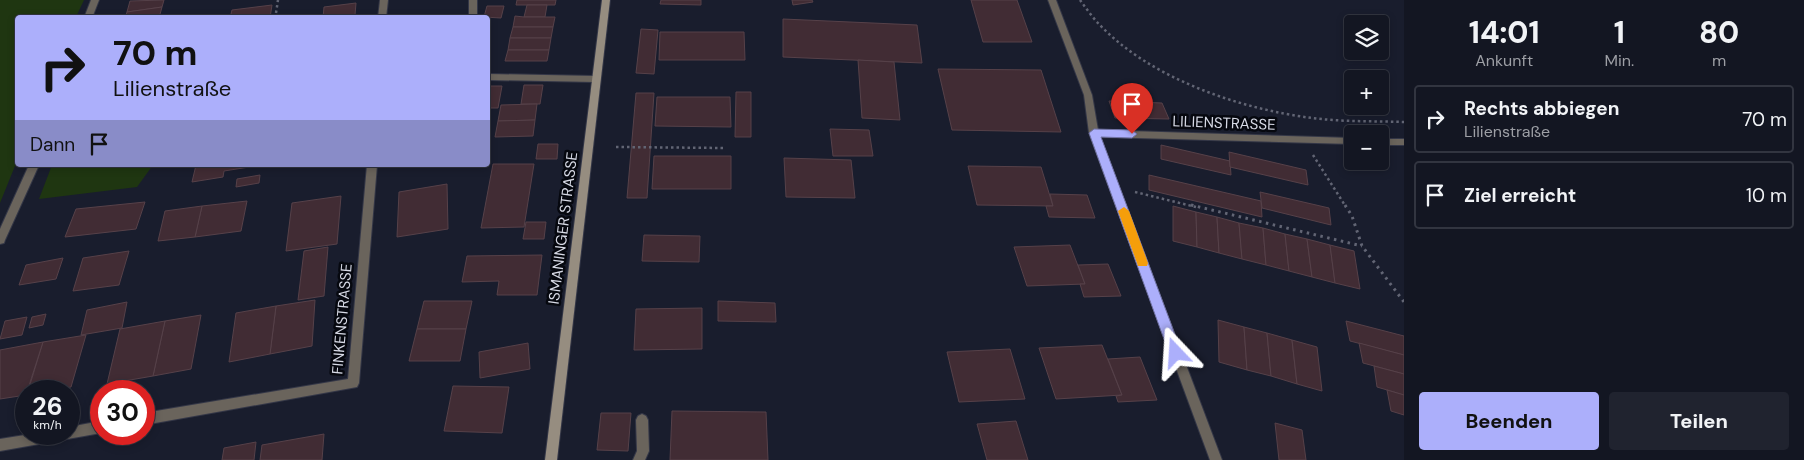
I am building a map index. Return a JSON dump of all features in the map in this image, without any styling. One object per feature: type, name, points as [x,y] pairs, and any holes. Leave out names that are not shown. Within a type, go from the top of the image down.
[{"type":"main road","name":"ISMANINGER STRASSE","points":[[550,460],[606,0]]},
{"type":"street","points":[[89,15],[95,0]]},
{"type":"street","points":[[382,15],[384,0]]},
{"type":"street","points":[[473,0],[473,15]]},
{"type":"street","points":[[1052,0],[1088,95],[1094,133],[1216,460]]},
{"type":"street","points":[[490,77],[595,79]]},
{"type":"street","name":"LILIENSTRASSE","points":[[1094,133],[1344,141]]},
{"type":"street","points":[[1389,142],[1404,142]]},
{"type":"street","points":[[0,240],[33,167]]},
{"type":"street","name":"FINKENSTRASSE","points":[[155,417],[353,383],[372,167]]},
{"type":"street","points":[[639,460],[643,451],[642,420]]},
{"type":"street","points":[[0,444],[15,442]]},
{"type":"path","points":[[276,13],[278,0]]},
{"type":"path","points":[[1080,0],[1086,9],[1110,33],[1137,55],[1209,93],[1254,107],[1312,118],[1404,122]]},
{"type":"path","points":[[1303,139],[1352,216],[1362,246],[1404,302]]},
{"type":"path","points":[[616,147],[725,148]]},
{"type":"path","points":[[1117,192],[1137,192],[1362,246]]},
{"type":"green space","points":[[0,0],[84,0],[77,15],[15,15],[15,166],[0,203]]},
{"type":"green space","points":[[51,167],[152,167],[137,187],[39,199]]},
{"type":"building","points":[[164,0],[162,7],[127,12],[130,1]]},
{"type":"building","points":[[517,0],[556,0],[555,5],[516,5]]},
{"type":"building","points":[[661,0],[701,0],[701,5],[660,4]]},
{"type":"building","points":[[792,0],[812,0],[813,2],[793,5]]},
{"type":"building","points":[[971,0],[1017,0],[1032,42],[983,42]]},
{"type":"building","points":[[356,3],[355,15],[323,15],[324,7]]},
{"type":"building","points":[[272,5],[270,15],[231,15],[232,10]]},
{"type":"building","points":[[527,5],[547,5],[545,17],[524,17]]},
{"type":"building","points":[[487,6],[504,6],[501,18],[485,15]]},
{"type":"building","points":[[162,7],[160,15],[126,15],[127,12]]},
{"type":"building","points":[[515,16],[555,17],[553,27],[513,27]]},
{"type":"building","points":[[783,19],[917,25],[922,63],[783,57]]},
{"type":"building","points":[[513,27],[553,27],[551,38],[510,38]]},
{"type":"building","points":[[641,29],[658,30],[654,74],[636,73]]},
{"type":"building","points":[[660,32],[744,32],[745,60],[659,60]]},
{"type":"building","points":[[510,38],[551,38],[549,50],[508,50]]},
{"type":"building","points":[[508,50],[549,50],[547,61],[505,61]]},
{"type":"building","points":[[858,60],[894,62],[900,120],[862,118]]},
{"type":"building","points":[[938,69],[1041,70],[1061,132],[952,130]]},
{"type":"building","points":[[524,85],[543,85],[540,104],[521,104]]},
{"type":"building","points":[[490,86],[502,86],[498,108],[490,108]]},
{"type":"building","points":[[736,92],[751,92],[751,137],[735,137]]},
{"type":"building","points":[[636,93],[654,93],[647,198],[627,198]]},
{"type":"building","points":[[657,97],[730,97],[731,127],[655,126]]},
{"type":"building","points":[[1109,101],[1162,103],[1169,119],[1115,118]]},
{"type":"building","points":[[537,104],[535,120],[498,121],[501,105]]},
{"type":"building","points":[[535,120],[533,136],[495,137],[498,121]]},
{"type":"building","points":[[830,129],[869,130],[873,156],[833,156]]},
{"type":"building","points":[[538,144],[558,144],[557,159],[536,159]]},
{"type":"building","points":[[1161,145],[1230,161],[1231,175],[1161,159]]},
{"type":"building","points":[[1229,152],[1306,170],[1308,185],[1230,167]]},
{"type":"building","points":[[654,156],[731,156],[731,189],[652,189]]},
{"type":"building","points":[[784,158],[851,160],[855,198],[786,197]]},
{"type":"building","points":[[493,164],[534,164],[524,227],[481,228]]},
{"type":"building","points":[[968,166],[1041,167],[1053,206],[977,205]]},
{"type":"building","points":[[196,167],[249,167],[224,171],[223,177],[192,182]]},
{"type":"building","points":[[260,175],[259,183],[236,187],[237,179]]},
{"type":"building","points":[[1149,175],[1261,201],[1262,217],[1149,190]]},
{"type":"building","points":[[447,184],[448,229],[397,237],[399,192]]},
{"type":"building","points":[[1260,192],[1329,208],[1331,225],[1262,208]]},
{"type":"building","points":[[1050,194],[1087,195],[1095,218],[1049,217],[1046,206],[1053,206]]},
{"type":"building","points":[[341,196],[337,244],[286,251],[292,203]]},
{"type":"building","points":[[247,201],[241,231],[195,237],[202,206]]},
{"type":"building","points":[[145,202],[136,229],[65,237],[76,209]]},
{"type":"building","points":[[202,206],[195,237],[158,241],[165,211]]},
{"type":"building","points":[[1173,206],[1196,212],[1197,247],[1173,241]]},
{"type":"building","points":[[1196,212],[1217,217],[1219,253],[1197,247]]},
{"type":"building","points":[[1217,217],[1239,223],[1242,259],[1219,253]]},
{"type":"building","points":[[526,222],[546,222],[544,239],[523,239]]},
{"type":"building","points":[[1239,223],[1263,228],[1266,265],[1242,259]]},
{"type":"building","points":[[1263,228],[1285,234],[1289,271],[1266,265]]},
{"type":"building","points":[[1285,234],[1307,239],[1312,277],[1289,271]]},
{"type":"building","points":[[644,235],[700,236],[699,262],[642,261]]},
{"type":"building","points":[[1307,239],[1330,245],[1335,283],[1312,277]]},
{"type":"building","points":[[1070,245],[1085,284],[1027,286],[1014,247]]},
{"type":"building","points":[[1330,245],[1354,251],[1360,289],[1335,283]]},
{"type":"building","points":[[328,247],[324,296],[298,300],[304,251]]},
{"type":"building","points":[[129,251],[119,285],[73,291],[83,258]]},
{"type":"building","points":[[542,255],[537,295],[497,295],[499,281],[462,282],[467,256]]},
{"type":"building","points":[[63,258],[56,279],[19,285],[26,265]]},
{"type":"building","points":[[1108,264],[1121,296],[1084,297],[1080,284],[1085,284],[1078,265]]},
{"type":"building","points":[[315,300],[312,346],[270,354],[276,306]]},
{"type":"building","points":[[424,301],[472,301],[466,329],[417,329]]},
{"type":"building","points":[[718,301],[775,303],[776,322],[718,321]]},
{"type":"building","points":[[127,302],[122,328],[81,335],[87,310]]},
{"type":"building","points":[[276,306],[270,354],[229,362],[236,313]]},
{"type":"building","points":[[702,308],[702,349],[634,350],[636,309]]},
{"type":"building","points":[[46,314],[43,325],[29,328],[32,317]]},
{"type":"building","points":[[201,315],[191,369],[153,376],[165,321]]},
{"type":"building","points":[[27,317],[22,335],[0,339],[5,321]]},
{"type":"building","points":[[1218,320],[1244,327],[1247,370],[1219,362]]},
{"type":"building","points":[[165,321],[153,376],[130,380],[108,380],[120,329]]},
{"type":"building","points":[[1346,321],[1404,336],[1404,355],[1350,341]]},
{"type":"building","points":[[1244,327],[1267,333],[1271,376],[1247,370]]},
{"type":"building","points":[[417,329],[466,329],[460,361],[409,361]]},
{"type":"building","points":[[1267,333],[1292,340],[1297,384],[1271,376]]},
{"type":"building","points":[[86,335],[73,380],[31,380],[43,342]]},
{"type":"building","points":[[1292,340],[1317,347],[1322,391],[1297,384]]},
{"type":"building","points":[[43,342],[31,380],[15,380],[15,397],[0,399],[0,350]]},
{"type":"building","points":[[528,343],[530,369],[480,378],[479,352]]},
{"type":"building","points":[[1359,343],[1404,355],[1404,374],[1363,363]]},
{"type":"building","points":[[1102,345],[1122,395],[1056,399],[1039,348]]},
{"type":"building","points":[[1010,349],[1025,399],[959,402],[947,352]]},
{"type":"building","points":[[1140,357],[1157,400],[1118,402],[1116,396],[1122,395],[1108,359]]},
{"type":"building","points":[[1374,366],[1404,374],[1404,395],[1377,387]]},
{"type":"building","points":[[453,386],[509,387],[502,433],[444,431]]},
{"type":"building","points":[[1387,390],[1404,395],[1404,415],[1391,411]]},
{"type":"building","points":[[672,411],[766,412],[768,460],[670,460]]},
{"type":"building","points":[[601,413],[631,413],[628,451],[597,450]]},
{"type":"building","points":[[1016,421],[1028,460],[987,460],[977,424]]},
{"type":"building","points":[[1275,423],[1302,430],[1306,460],[1279,460]]},
{"type":"building","points":[[324,434],[322,460],[260,460],[262,445]]},
{"type":"building","points":[[256,442],[254,460],[222,460],[224,448]]},
{"type":"slow traffic","points":[[1124,211],[1143,263]]},
{"type":"route","points":[[1132,134],[1094,133],[1176,353]]}]
